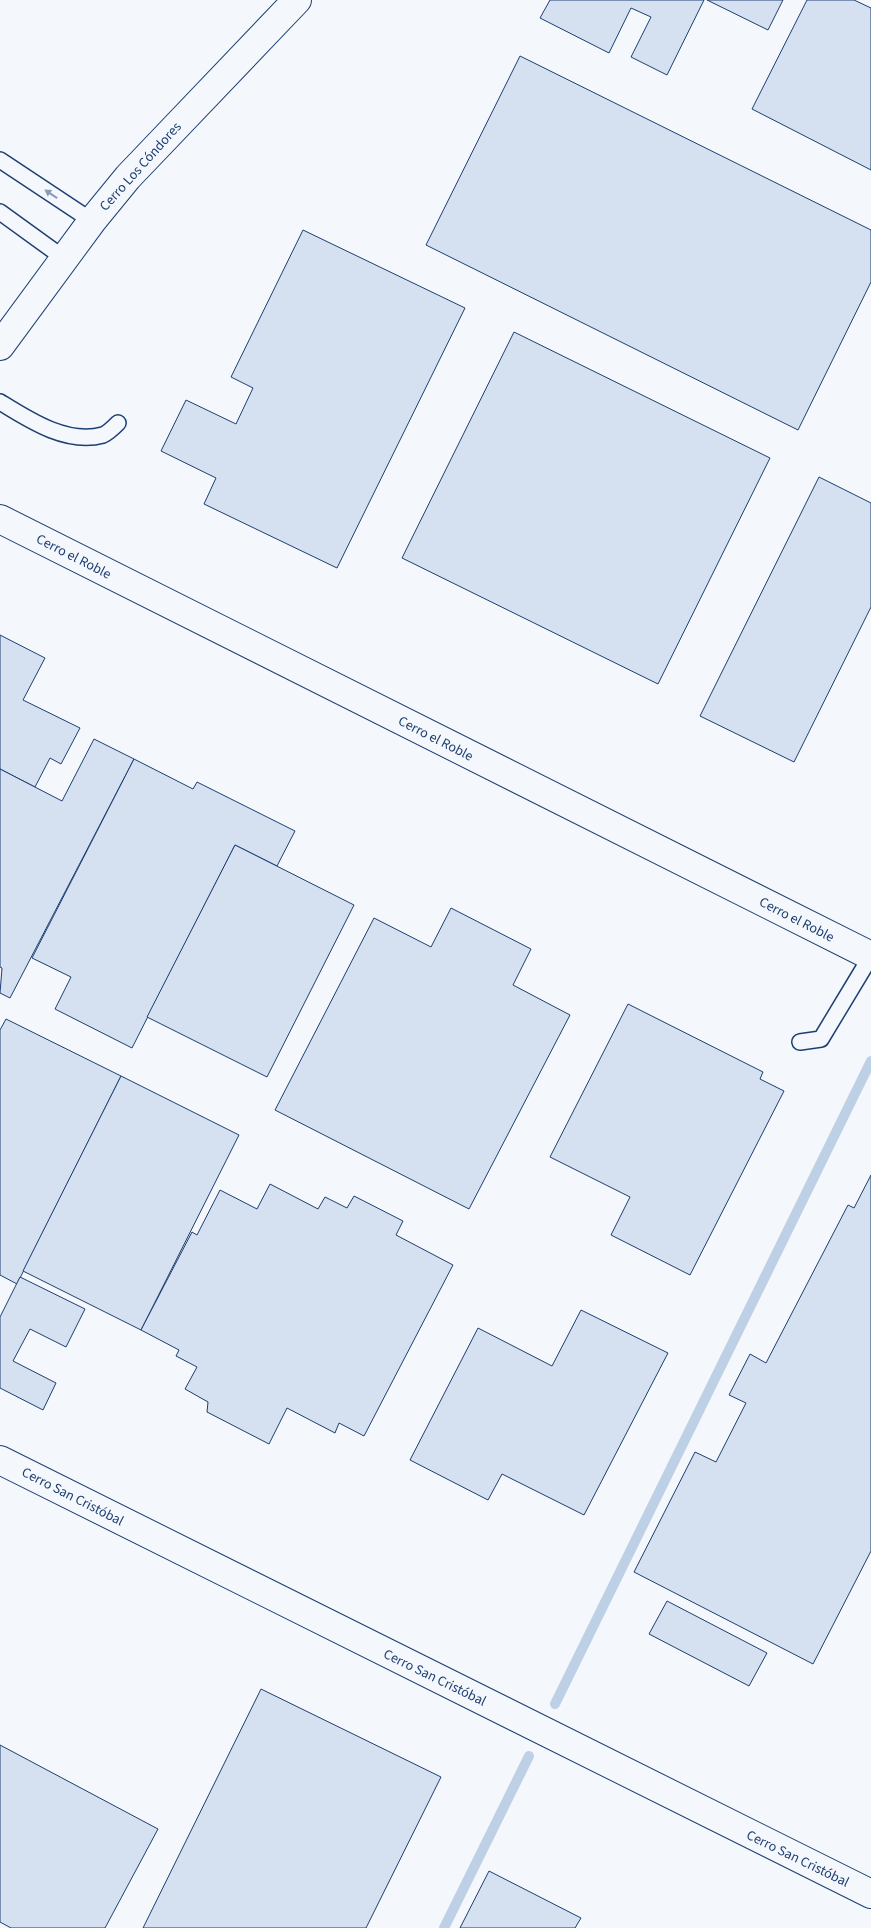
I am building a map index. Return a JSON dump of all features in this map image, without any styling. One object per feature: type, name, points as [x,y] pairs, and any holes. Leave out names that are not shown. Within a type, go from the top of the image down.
[{"type":"street","name":"Cerro Los Cóndores","points":[[4,331],[65,259],[92,221],[161,141],[297,0]]},
{"type":"street","name":"Cerro el Roble","points":[[0,519],[871,956]]},
{"type":"street","name":"Cerro San Cristóbal","points":[[0,1460],[871,1894]]},
{"type":"lane","points":[[0,160],[92,221]]},
{"type":"lane","points":[[0,212],[65,259]]},
{"type":"lane","points":[[0,402],[41,427],[79,437],[104,435],[118,423]]},
{"type":"lane","points":[[800,1042],[822,1038],[871,956]]},
{"type":"building","points":[[550,0],[704,0],[667,75],[631,57],[651,17],[631,8],[609,53],[540,18]]},
{"type":"building","points":[[707,0],[783,0],[768,30]]},
{"type":"building","points":[[807,0],[854,0],[871,8],[871,170],[752,109]]},
{"type":"building","points":[[520,56],[871,230],[871,282],[798,430],[426,245]]},
{"type":"building","points":[[303,230],[465,308],[337,568],[204,504],[216,478],[161,451],[186,400],[236,424],[253,388],[231,377]]},
{"type":"building","points":[[514,332],[770,458],[658,684],[402,558]]},
{"type":"building","points":[[819,477],[871,503],[871,607],[794,762],[700,716]]},
{"type":"building","points":[[0,635],[45,658],[23,700],[80,728],[61,764],[50,758],[35,787],[0,769]]},
{"type":"building","points":[[94,739],[134,759],[10,998],[0,993],[2,968],[0,967],[0,769],[62,801]]},
{"type":"building","points":[[134,759],[193,789],[197,782],[295,831],[277,866],[235,845],[132,1048],[55,1009],[71,977],[32,958]]},
{"type":"building","points":[[235,845],[354,905],[267,1077],[147,1017]]},
{"type":"building","points":[[451,908],[531,949],[513,985],[570,1015],[469,1209],[275,1110],[374,918],[431,947]]},
{"type":"building","points":[[628,1004],[763,1072],[760,1079],[784,1091],[690,1275],[611,1235],[630,1197],[550,1157]]},
{"type":"building","points":[[6,1019],[121,1076],[17,1284],[0,1275],[0,1030]]},
{"type":"building","points":[[121,1076],[239,1135],[141,1330],[23,1271]]},
{"type":"building","points":[[871,1175],[871,1551],[813,1664],[634,1572],[695,1452],[716,1462],[746,1403],[729,1395],[750,1354],[766,1363],[848,1205],[854,1208]]},
{"type":"building","points":[[270,1184],[318,1209],[325,1197],[347,1208],[354,1196],[403,1221],[396,1235],[453,1265],[364,1436],[339,1423],[335,1433],[287,1408],[269,1444],[207,1412],[208,1402],[185,1389],[197,1367],[176,1356],[179,1350],[141,1330],[192,1232],[197,1235],[220,1190],[257,1209]]},
{"type":"building","points":[[20,1277],[85,1309],[66,1347],[30,1329],[13,1361],[56,1383],[43,1410],[0,1388],[0,1317]]},
{"type":"building","points":[[581,1310],[668,1353],[584,1515],[502,1474],[488,1500],[410,1460],[478,1328],[552,1366]]},
{"type":"building","points":[[667,1601],[767,1653],[749,1686],[649,1634]]},
{"type":"building","points":[[261,1689],[441,1777],[366,1928],[143,1928]]},
{"type":"building","points":[[0,1745],[158,1829],[105,1928],[11,1928],[0,1922]]},
{"type":"building","points":[[489,1871],[581,1918],[575,1928],[460,1928]]},
{"type":"waterway","points":[[555,1704],[871,1061]]},
{"type":"waterway","points":[[444,1928],[529,1756]]}]
